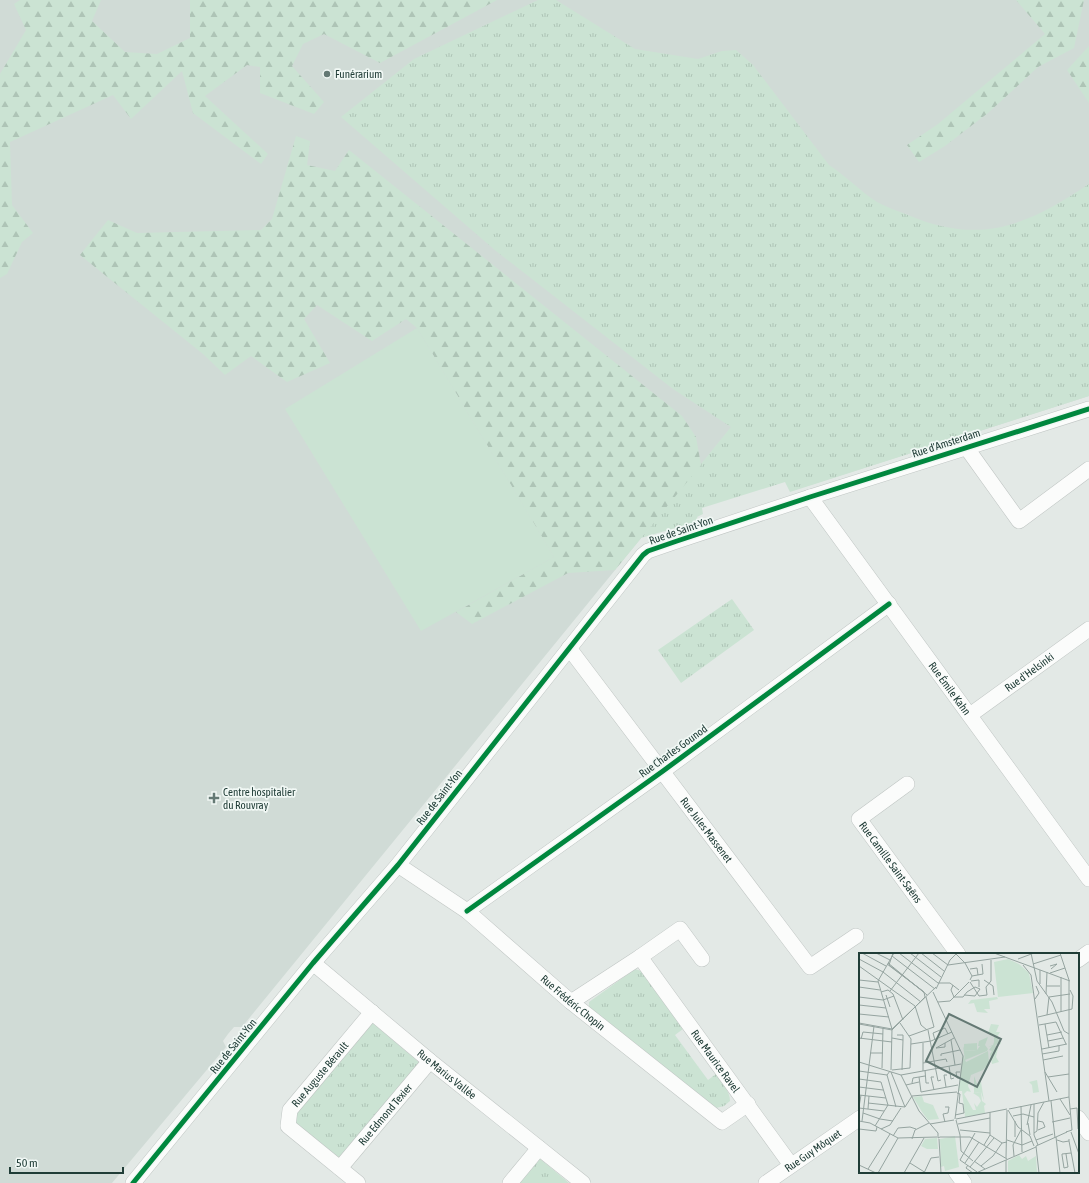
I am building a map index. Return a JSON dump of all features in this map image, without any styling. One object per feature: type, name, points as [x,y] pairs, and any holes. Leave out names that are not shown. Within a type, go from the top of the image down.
[{"type":"street","name":"Rue d'Amsterdam","points":[[810,497],[966,446],[1089,409]]},
{"type":"street","name":"Rue d'Amsterdam","points":[[966,446],[1019,521],[1089,469]]},
{"type":"street","name":"Rue Émile Kahn","points":[[810,497],[1089,879]]},
{"type":"street","name":"Rue de Saint-Yon","points":[[133,1183],[313,963],[398,865],[569,648],[648,551],[810,497]]},
{"type":"street","name":"Rue Charles Gounod","points":[[468,911],[663,771],[889,604]]},
{"type":"street","name":"Rue d'Helsinki","points":[[970,715],[1089,629]]},
{"type":"street","name":"Rue Jules Massenet","points":[[569,648],[810,967],[856,936]]},
{"type":"street","name":"Rue Camille Saint-Saëns","points":[[907,784],[859,819],[957,953]]},
{"type":"street","name":"Rue Frédéric Chopin","points":[[398,865],[468,911],[571,1002],[722,1122],[748,1104]]},
{"type":"street","points":[[571,1002],[680,929],[702,959]]},
{"type":"street","points":[[1079,959],[1089,952]]},
{"type":"street","name":"Rue Maurice Ravel","points":[[640,957],[748,1104],[787,1174]]},
{"type":"street","name":"Rue Marius Vallée","points":[[313,963],[430,1061],[583,1183]]},
{"type":"street","name":"Rue Auguste Bérault","points":[[358,1183],[288,1126],[290,1110],[372,1012]]},
{"type":"street","name":"Rue Edmond Texier","points":[[340,1168],[430,1061]]},
{"type":"street","name":"Rue Guy Môquet","points":[[766,1183],[787,1174],[859,1119]]},
{"type":"street","points":[[1079,1119],[1089,1133]]},
{"type":"street","points":[[510,1183],[539,1148]]},
{"type":"street","points":[[957,1173],[964,1183]]},
{"type":"shaded area","name":"Centre hospitalier du Rouvray","points":[[0,0],[1089,0],[1089,396],[804,487],[731,428],[242,1027],[234,1027],[228,1034],[223,1041],[226,1047],[112,1183],[0,1183]]},
{"type":"green space","points":[[20,0],[101,0],[92,21],[125,52],[157,54],[190,38],[190,0],[497,0],[380,63],[324,34],[303,44],[292,66],[324,102],[314,114],[260,93],[260,67],[247,65],[205,96],[268,154],[261,164],[193,113],[182,71],[131,119],[113,95],[10,142],[12,205],[33,233],[22,242],[7,274],[0,278],[0,74],[26,30],[14,4]]},
{"type":"green space","points":[[538,0],[556,0],[635,49],[698,59],[722,51],[736,50],[753,65],[829,165],[877,202],[934,224],[958,229],[981,230],[1003,226],[1024,220],[1045,210],[1089,184],[1089,396],[790,492],[785,482],[702,508],[703,514],[697,517],[699,521],[641,538],[731,427],[673,389],[496,251],[341,117],[414,59]]},
{"type":"green space","points":[[1016,0],[1084,0],[1074,48],[1038,67],[988,113],[945,146],[919,162],[907,145],[938,124],[1045,34]]},
{"type":"green space","points":[[1089,46],[1089,103],[1067,70]]},
{"type":"green space","points":[[296,136],[310,141],[307,165],[335,171],[349,150],[682,416],[696,437],[701,465],[615,570],[568,573],[472,624],[456,612],[554,557],[417,328],[406,319],[372,341],[317,305],[304,319],[330,363],[287,382],[251,356],[225,375],[203,354],[80,255],[108,220],[137,233],[261,230],[272,219]]},
{"type":"green space","points":[[417,328],[554,557],[421,631],[285,409]]},
{"type":"green space","points":[[732,599],[754,630],[681,683],[658,650]]},
{"type":"green space","points":[[635,969],[641,971],[683,1029],[675,1035],[708,1080],[716,1074],[725,1087],[729,1094],[730,1101],[724,1106],[716,1108],[589,1007],[589,1002]]},
{"type":"green space","points":[[372,1022],[421,1064],[338,1160],[293,1122],[292,1117]]},
{"type":"green space","points":[[538,1157],[569,1183],[517,1183]]},
{"type":"cycle path","points":[[133,1183],[313,963],[398,865],[643,555],[648,551],[810,497],[1089,409]]},
{"type":"cycle path","points":[[467,911],[663,771],[889,604]]},
{"type":"place","name":"Funérarium","points":[[327,74]]},
{"type":"place","name":"Centre hospitalier du Rouvray","points":[[214,798]]}]
